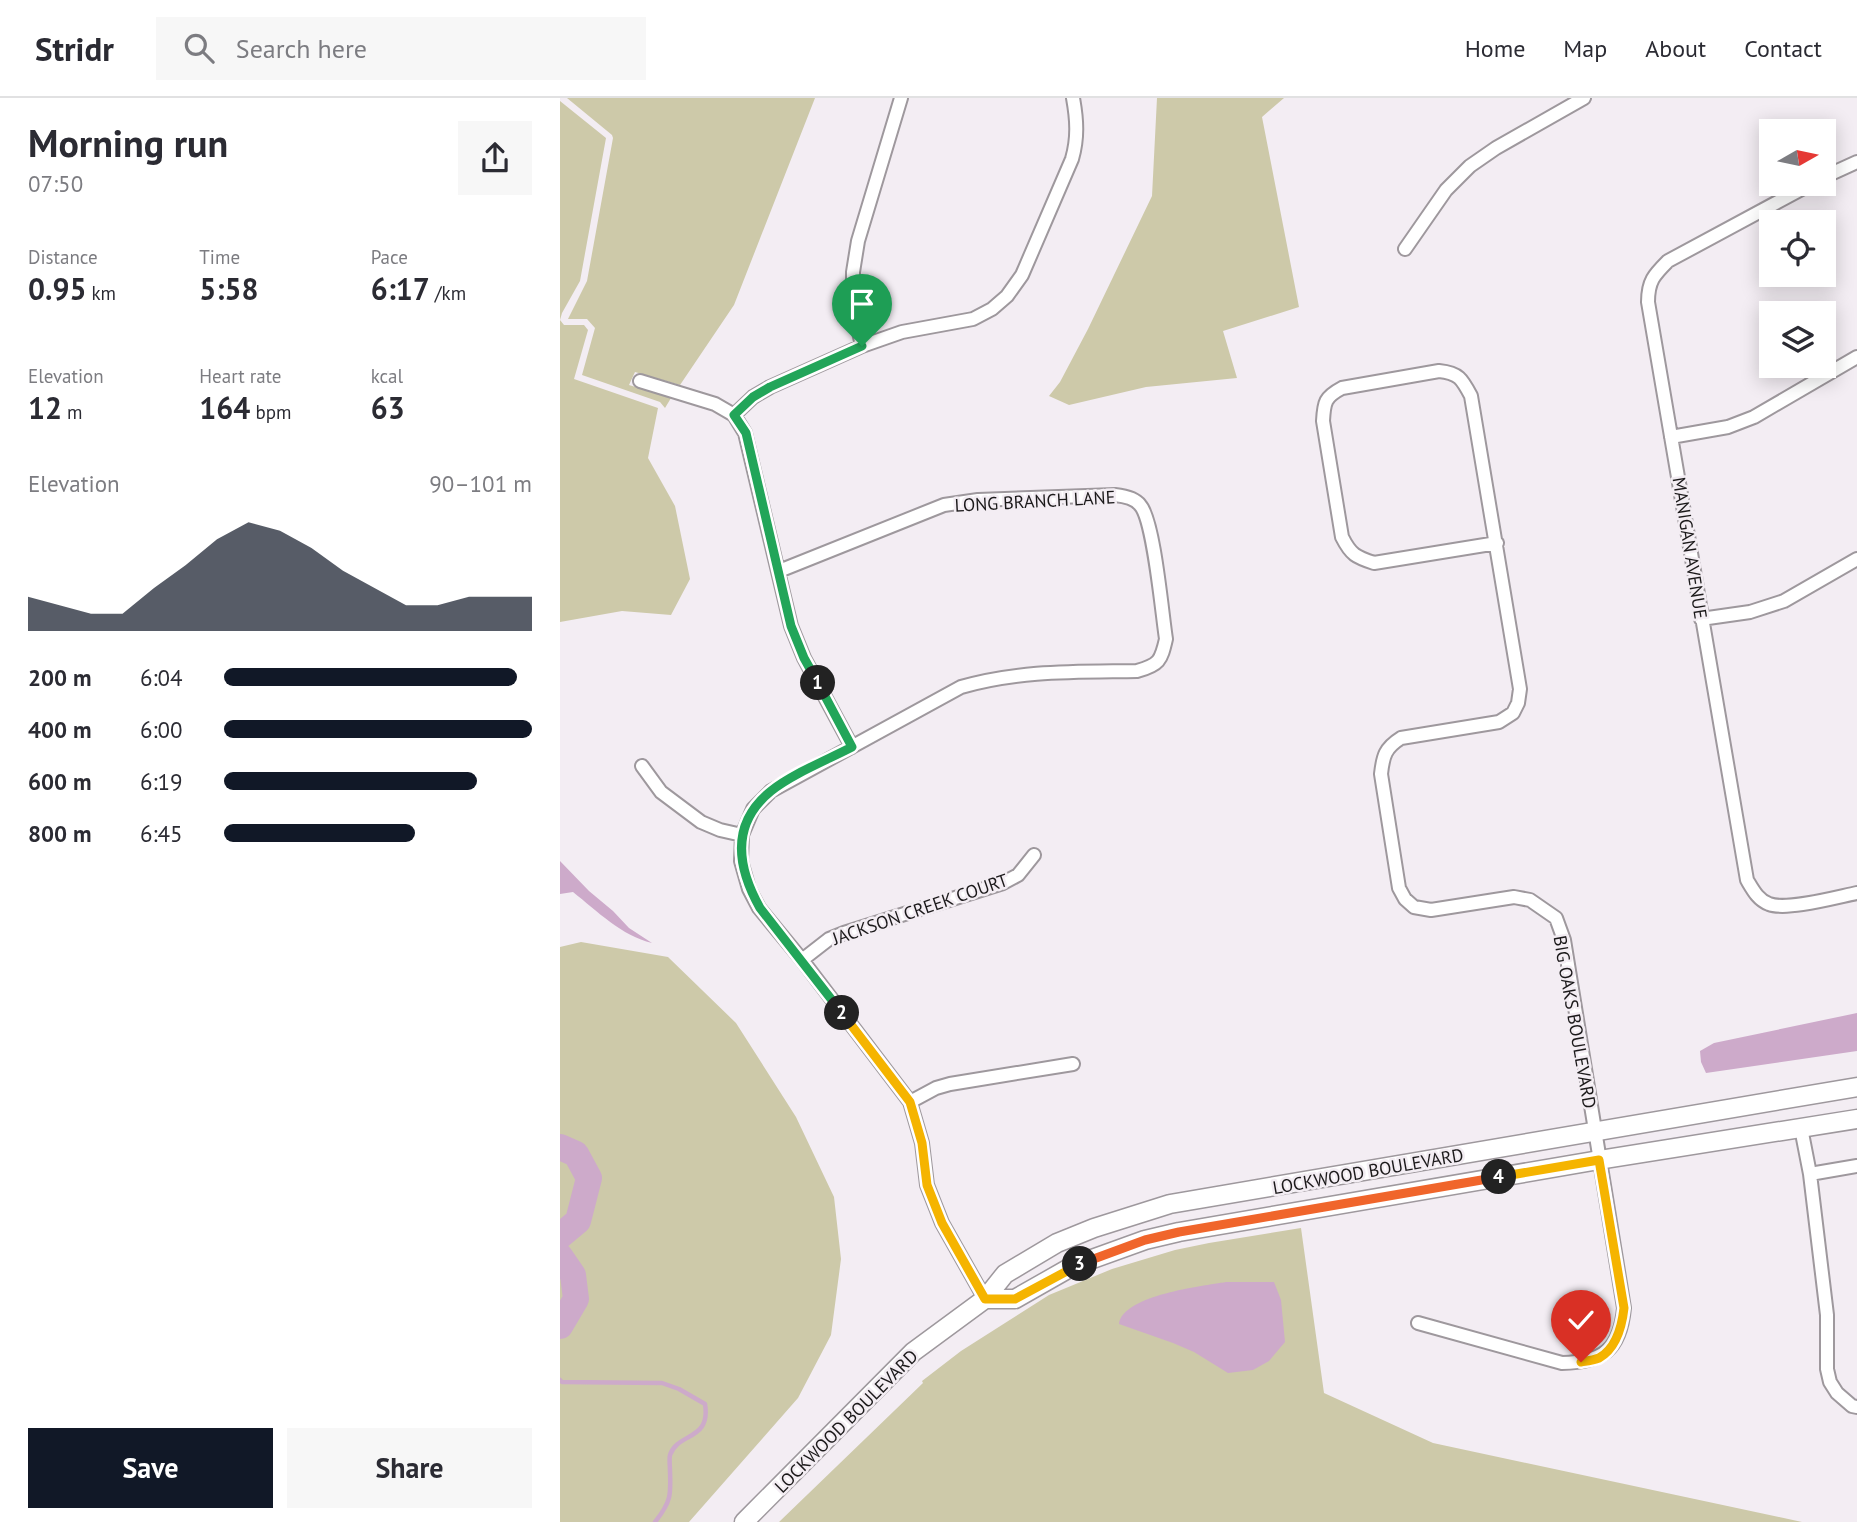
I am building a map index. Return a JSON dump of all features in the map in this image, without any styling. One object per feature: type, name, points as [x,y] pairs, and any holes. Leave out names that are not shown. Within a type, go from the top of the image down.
[{"type":"main road","name":"LOCKWOOD BOULEVARD","points":[[744,1522],[913,1352],[985,1299],[1005,1274],[1057,1243],[1094,1228],[1170,1204],[1857,1087]]},
{"type":"main road","name":"LOCKWOOD BOULEVARD","points":[[985,1299],[1015,1299],[1073,1266],[1145,1240],[1179,1232],[1857,1119]]},
{"type":"street","points":[[862,346],[853,304],[853,272],[858,241],[901,98]]},
{"type":"street","points":[[734,415],[753,397],[770,387],[862,346],[902,332],[972,319],[992,309],[1007,296],[1022,275],[1072,159],[1077,125],[1073,98]]},
{"type":"street","points":[[1405,249],[1446,190],[1470,166],[1496,148],[1584,98]]},
{"type":"street","points":[[1836,172],[1857,162]]},
{"type":"street","name":"MANIGAN AVENUE","points":[[1789,196],[1668,261],[1655,274],[1648,287],[1648,302],[1747,880],[1756,896],[1769,904],[1783,906],[1857,893]]},
{"type":"street","points":[[1671,437],[1728,427],[1754,417],[1857,357]]},
{"type":"street","name":"BIG OAKS BOULEVARD","points":[[1418,1323],[1562,1363],[1581,1362],[1599,1358],[1614,1344],[1622,1327],[1624,1308],[1564,940],[1556,918],[1530,900],[1514,897],[1431,910],[1414,907],[1405,900],[1399,888],[1381,774],[1382,760],[1389,746],[1401,738],[1499,722],[1513,713],[1518,703],[1520,689],[1496,543],[1471,396],[1463,382],[1451,372],[1342,388],[1330,394],[1324,405],[1323,421],[1342,537],[1349,552],[1359,559],[1374,563],[1496,543]]},
{"type":"street","points":[[640,381],[715,404],[734,415],[746,433],[791,626],[804,658],[852,747]]},
{"type":"street","name":"LONG BRANCH LANE","points":[[779,571],[944,505],[978,499],[1115,495],[1129,497],[1140,505],[1149,523],[1166,639],[1162,657],[1152,667],[1137,671],[1027,674],[989,679],[961,687],[771,791],[752,809],[742,835],[741,861],[749,888],[760,908],[910,1102],[922,1143],[927,1185],[942,1223],[985,1299]]},
{"type":"street","points":[[1701,619],[1750,611],[1784,601],[1857,559]]},
{"type":"street","points":[[642,765],[661,792],[701,822],[742,835]]},
{"type":"street","name":"JACKSON CREEK COURT","points":[[802,960],[829,939],[844,933],[1003,883],[1018,875],[1034,855]]},
{"type":"street","points":[[910,1102],[950,1084],[1073,1064]]},
{"type":"street","points":[[1801,1128],[1810,1174],[1828,1315],[1830,1382],[1837,1393],[1857,1407]]},
{"type":"street","points":[[1810,1174],[1857,1166]]},
{"type":"shaded area","points":[[567,98],[815,98],[734,305],[680,385],[635,372],[629,385],[671,398],[665,408],[660,402],[582,375],[595,328],[587,319],[568,319],[587,281],[613,138]]},
{"type":"shaded area","points":[[1157,98],[1284,98],[1262,117],[1299,307],[1223,331],[1237,378],[1146,387],[1069,405],[1049,396],[1060,382],[1088,329],[1152,196]]},
{"type":"shaded area","points":[[560,101],[606,138],[580,281],[560,320]]},
{"type":"shaded area","points":[[560,320],[564,325],[584,325],[588,330],[574,379],[658,408],[648,458],[675,506],[690,579],[671,615],[622,611],[560,622]]},
{"type":"shaded area","points":[[560,861],[629,928],[652,943],[620,929],[573,892],[560,894]]},
{"type":"shaded area","points":[[581,942],[668,957],[736,1023],[796,1117],[834,1197],[841,1259],[831,1335],[798,1398],[689,1522],[560,1522],[560,947]]},
{"type":"shaded area","points":[[1857,1013],[1857,1051],[1706,1073],[1701,1062],[1700,1051],[1714,1043]]},
{"type":"shaded area","points":[[1301,1228],[1324,1393],[1433,1443],[1802,1522],[779,1522],[923,1383],[922,1381],[961,1351],[1049,1295],[1112,1269],[1175,1250]]},
{"type":"shaded area","points":[[1226,1282],[1274,1282],[1281,1300],[1285,1342],[1269,1361],[1253,1370],[1228,1373],[1194,1352],[1119,1324],[1124,1314],[1148,1299],[1183,1289]]},
{"type":"waterway","points":[[560,1147],[576,1154],[589,1178],[578,1221],[560,1236]]},
{"type":"waterway","points":[[560,1256],[573,1275],[576,1299],[560,1326]]},
{"type":"waterway","points":[[560,1380],[662,1383],[705,1404],[706,1416],[699,1430],[674,1448],[670,1455],[669,1498],[655,1522]]},
{"type":"route","points":[[862,346],[770,387],[753,397],[734,415],[746,433],[791,626],[804,658],[852,747],[771,791],[752,809],[742,835],[741,861],[749,888],[760,908],[910,1102],[922,1143],[927,1185],[942,1223],[985,1299],[1015,1299],[1073,1266],[1145,1240],[1179,1232],[1599,1160],[1624,1308],[1622,1327],[1614,1344],[1599,1358],[1581,1362]]}]
